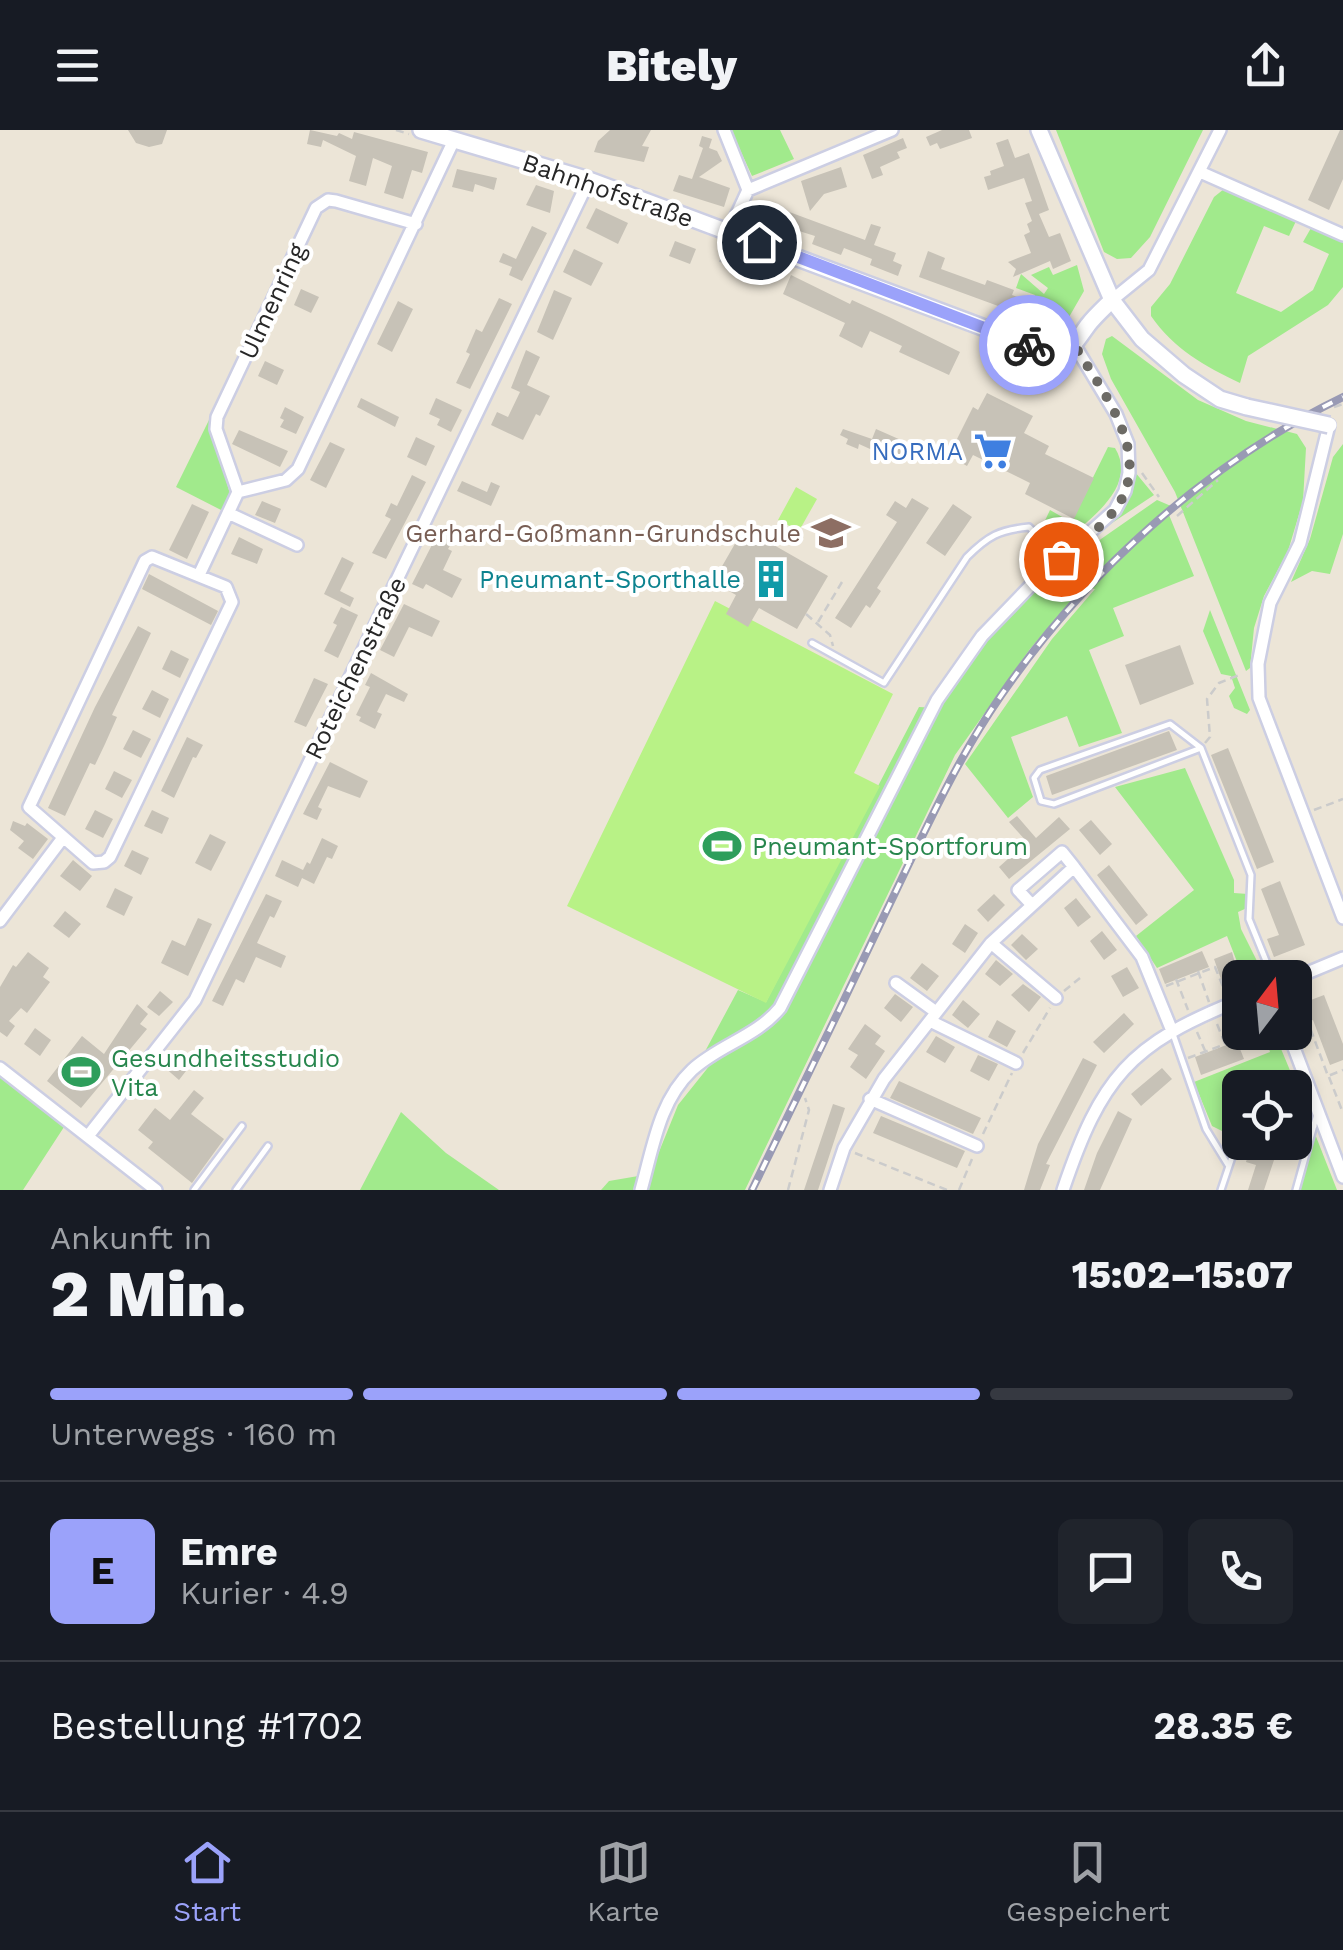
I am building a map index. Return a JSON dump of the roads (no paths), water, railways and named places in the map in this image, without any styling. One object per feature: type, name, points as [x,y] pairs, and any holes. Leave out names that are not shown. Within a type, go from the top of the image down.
[{"type":"street","name":"Bahnhofstraße","points":[[421,130],[589,180],[1041,350],[1062,352],[1075,346]]},
{"type":"street","points":[[724,130],[748,190]]},
{"type":"street","points":[[1038,130],[1112,300],[1142,339],[1220,399],[1336,426],[1300,543],[1270,603],[1258,664],[1259,698],[1343,918]]},
{"type":"street","points":[[641,1190],[667,1100],[693,1068],[768,1023],[780,1008],[937,700],[982,636],[1036,580],[1116,510],[1130,472],[1128,444],[1116,414],[1075,346],[1090,322],[1150,270],[1220,130]]},
{"type":"street","points":[[728,231],[748,190],[887,131]]},
{"type":"street","points":[[199,575],[238,492],[286,480],[298,470],[454,140]]},
{"type":"street","points":[[1200,172],[1343,235]]},
{"type":"street","name":"Roteichenstraße","points":[[88,1136],[195,1000],[589,180]]},
{"type":"street","name":"Ulmenring","points":[[238,492],[216,429],[217,417],[316,208],[328,200],[336,201],[416,224]]},
{"type":"street","points":[[228,513],[297,545]]},
{"type":"street","points":[[158,557],[226,586],[232,602],[110,857],[93,863],[62,839],[32,812],[31,800],[145,560],[158,557]]},
{"type":"street","points":[[0,920],[62,839]]},
{"type":"street","points":[[1032,905],[1018,890],[1062,852],[1142,957],[1172,1031]]},
{"type":"street","points":[[830,1190],[844,1148],[870,1099],[991,943],[1074,867]]},
{"type":"street","points":[[991,943],[1056,998]]},
{"type":"street","points":[[1312,971],[1343,958]]},
{"type":"street","points":[[896,983],[933,1017],[1016,1063]]},
{"type":"street","points":[[1063,1190],[1098,1102],[1127,1064],[1192,1018],[1222,1007]]},
{"type":"street","points":[[1298,1050],[1343,1177]]},
{"type":"street","points":[[0,1068],[156,1190]]},
{"type":"street","points":[[870,1099],[978,1146]]},
{"type":"lane","points":[[812,643],[884,683],[967,556],[1001,530],[1029,527],[1061,559]]},
{"type":"lane","points":[[1201,748],[1054,804],[1041,802],[1036,790],[1034,778],[1040,770],[1170,724],[1201,748],[1251,875],[1249,919],[1266,960]]},
{"type":"lane","points":[[1172,1031],[1206,1129],[1228,1166]]},
{"type":"lane","points":[[1296,1190],[1318,1111]]},
{"type":"lane","points":[[194,1190],[242,1126]]},
{"type":"lane","points":[[236,1190],[268,1146]]},
{"type":"lane","points":[[1220,1190],[1230,1160]]},
{"type":"railway","points":[[752,1190],[952,777],[983,723],[1034,651],[1110,565],[1197,488],[1244,454],[1343,397]]},
{"type":"place","name":"NORMA","points":[[993,451]]},
{"type":"place","name":"Gerhard-Goßmann-Grundschule","points":[[831,533]]},
{"type":"place","name":"Pneumant-Sporthalle","points":[[771,579]]},
{"type":"place","name":"Pneumant-Sportforum","points":[[722,846]]},
{"type":"place","name":"Gesundheitsstudio Vita","points":[[81,1072]]}]
